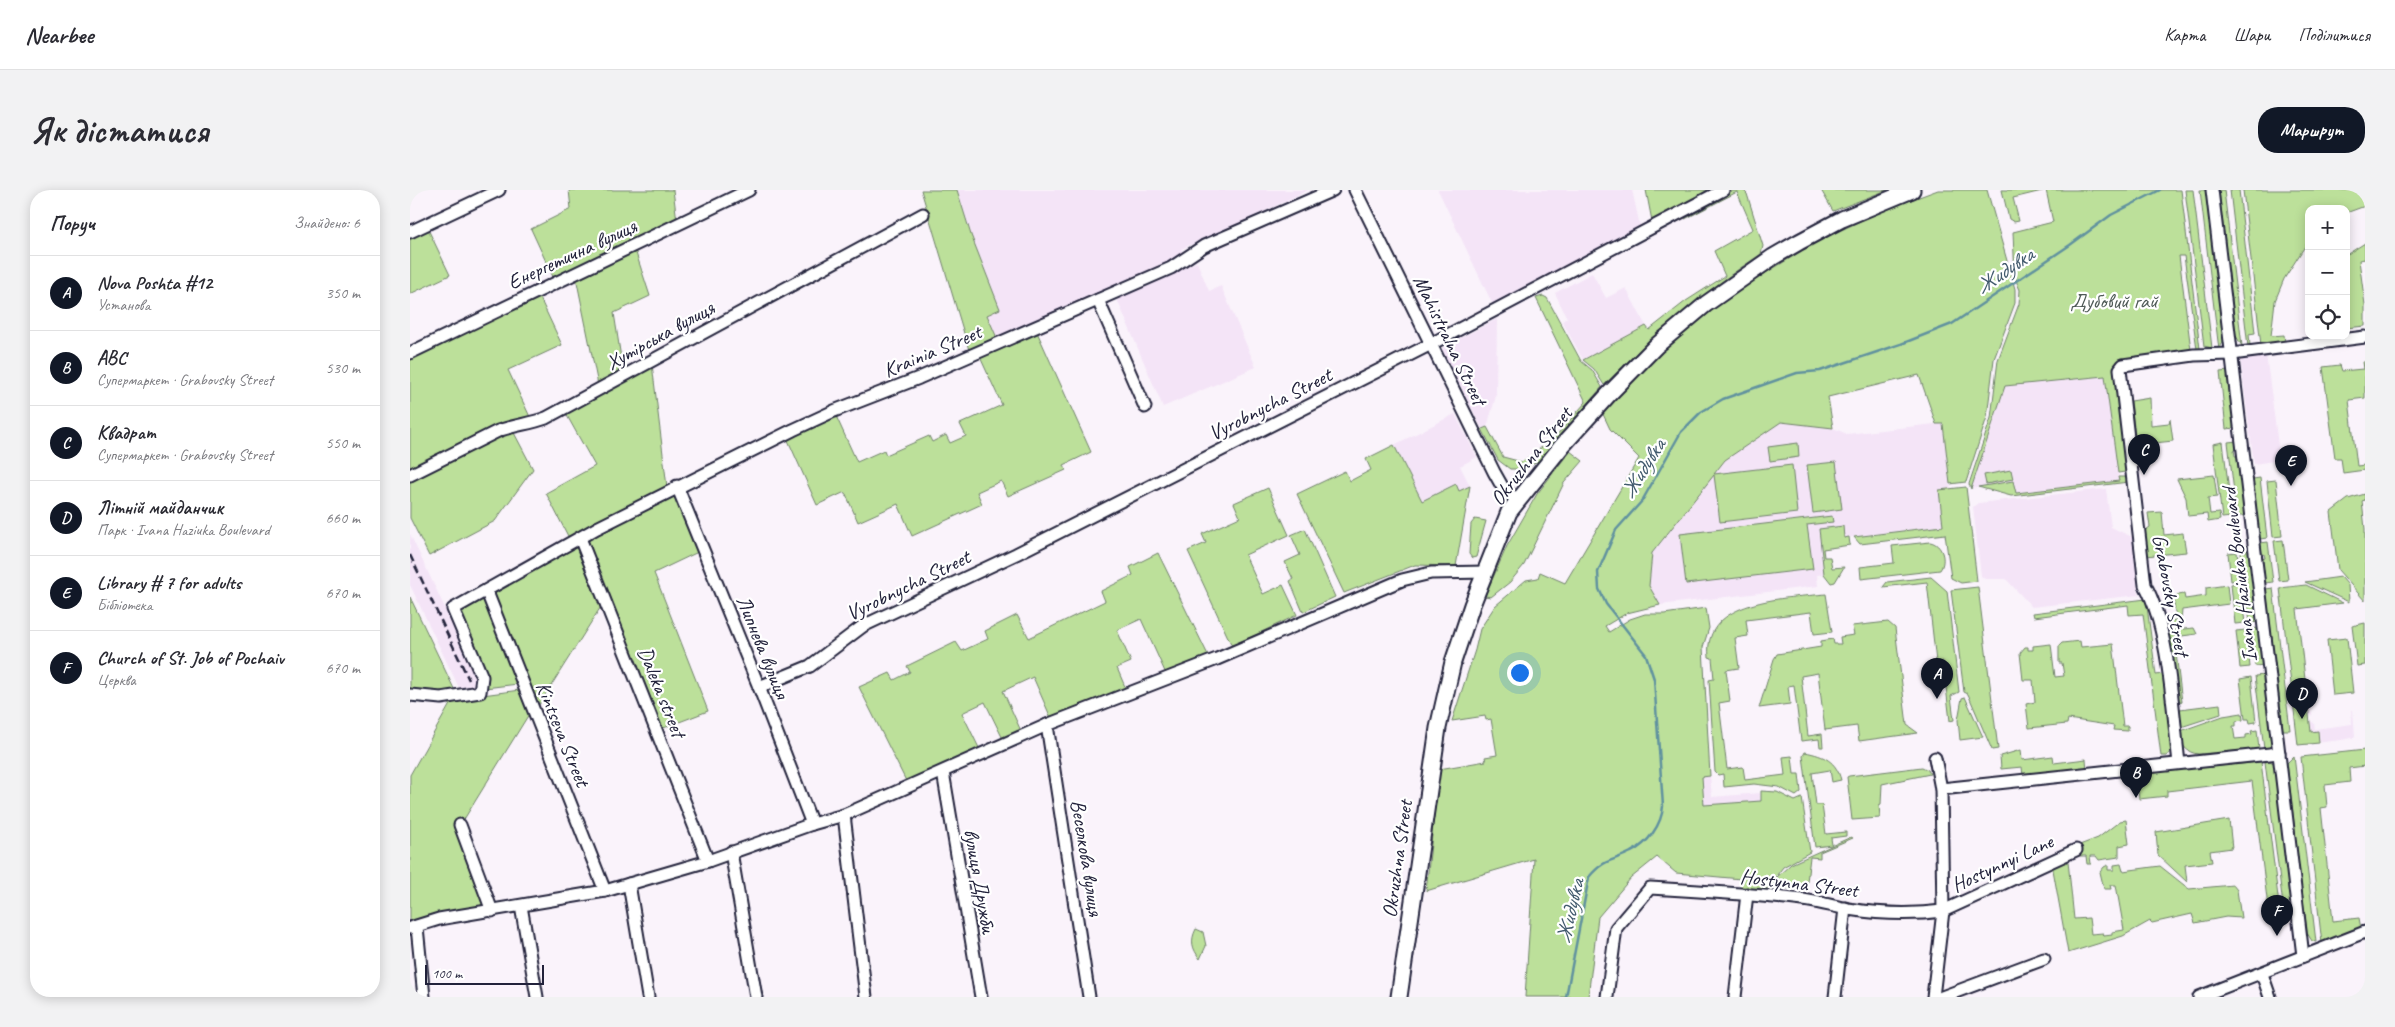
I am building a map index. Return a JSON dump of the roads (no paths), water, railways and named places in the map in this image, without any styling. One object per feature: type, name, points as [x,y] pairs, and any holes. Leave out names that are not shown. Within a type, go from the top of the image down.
[{"type":"main road","name":"Okruzhna Street","points":[[1399,997],[1438,728],[1454,662],[1472,605],[1509,512],[1562,446],[1610,393],[1656,346],[1706,304],[1766,262],[1799,242],[1842,219],[1912,190]]},
{"type":"street","points":[[410,232],[499,190]]},
{"type":"street","name":"Енергетична вулиця","points":[[410,353],[749,190]]},
{"type":"street","name":"Krainia Street","points":[[410,695],[441,698],[480,692],[482,678],[453,609],[580,538],[677,486],[781,436],[1171,268],[1204,246],[1333,190]]},
{"type":"street","name":"Mahistralna Street","points":[[1356,190],[1503,488],[1518,501]]},
{"type":"street","name":"Vyrobnycha Street","points":[[759,687],[810,666],[863,626],[1016,554],[1431,344],[1723,190]]},
{"type":"street","name":"Ivana Haziuka Boulevard","points":[[2212,190],[2303,956]]},
{"type":"street","name":"Хутірська вулиця","points":[[410,475],[498,431],[546,418],[923,214]]},
{"type":"street","points":[[1098,300],[1145,407]]},
{"type":"street","points":[[2232,354],[2365,337]]},
{"type":"street","name":"Grabovsky Street","points":[[2179,763],[2162,637],[2152,596],[2145,585],[2120,369],[2123,365],[2184,356],[2232,354]]},
{"type":"street","name":"Липнева вулиця","points":[[677,486],[759,687],[812,824]]},
{"type":"street","name":"Daleka street","points":[[580,538],[708,861]]},
{"type":"street","points":[[415,997],[423,992],[413,928],[439,918],[492,911],[605,891],[708,861],[812,824],[844,816],[1047,725],[1217,659],[1402,580],[1431,573],[1486,572]]},
{"type":"street","name":"Kintseva Street","points":[[486,592],[605,891]]},
{"type":"street","name":"Веселкова вулиця","points":[[1047,725],[1090,997]]},
{"type":"street","points":[[1941,789],[2279,753]]},
{"type":"street","points":[[1933,997],[1943,910],[1941,789],[1935,758]]},
{"type":"street","name":"вулиця Дружби","points":[[943,772],[981,997]]},
{"type":"street","points":[[844,816],[866,997]]},
{"type":"street","points":[[460,825],[492,911]]},
{"type":"street","name":"Hostynnyi Lane","points":[[1943,910],[2076,850]]},
{"type":"street","points":[[731,852],[756,997]]},
{"type":"street","points":[[629,884],[648,997]]},
{"type":"street","name":"Hostynna Street","points":[[1607,997],[1616,928],[1650,888],[1747,894],[1829,903],[1846,908],[1906,914],[1943,910]]},
{"type":"street","points":[[1735,997],[1747,894]]},
{"type":"street","points":[[521,906],[537,997]]},
{"type":"street","points":[[1836,997],[1846,908]]},
{"type":"street","points":[[2199,997],[2262,974],[2365,932]]},
{"type":"street","points":[[1942,997],[2044,959]]},
{"type":"street","points":[[2262,974],[2270,997]]},
{"type":"waterway","name":"Жидувка","points":[[1566,997],[1589,877],[1604,863],[1631,852],[1643,844],[1653,833],[1662,813],[1654,679],[1646,655],[1606,604],[1599,589],[1598,572],[1616,530],[1642,501],[1681,432],[1701,412],[1723,399],[1797,373],[1820,371],[1901,344],[1952,324],[2070,245],[2111,215],[2160,190]]},
{"type":"railway","points":[[410,555],[469,680]]},
{"type":"place","name":"Квадрат","points":[[2144,475]]},
{"type":"place","name":"Library # 7 for adults","points":[[2291,486]]},
{"type":"place","name":"Nova Poshta #12","points":[[1937,699]]},
{"type":"place","name":"Літній майданчик","points":[[2302,719]]},
{"type":"place","name":"АВС","points":[[2136,798]]},
{"type":"place","name":"Church of St. Job of Pochaiv","points":[[2277,936]]},
{"type":"park label","name":"Дубовий гай","points":[[2114,301]]}]
